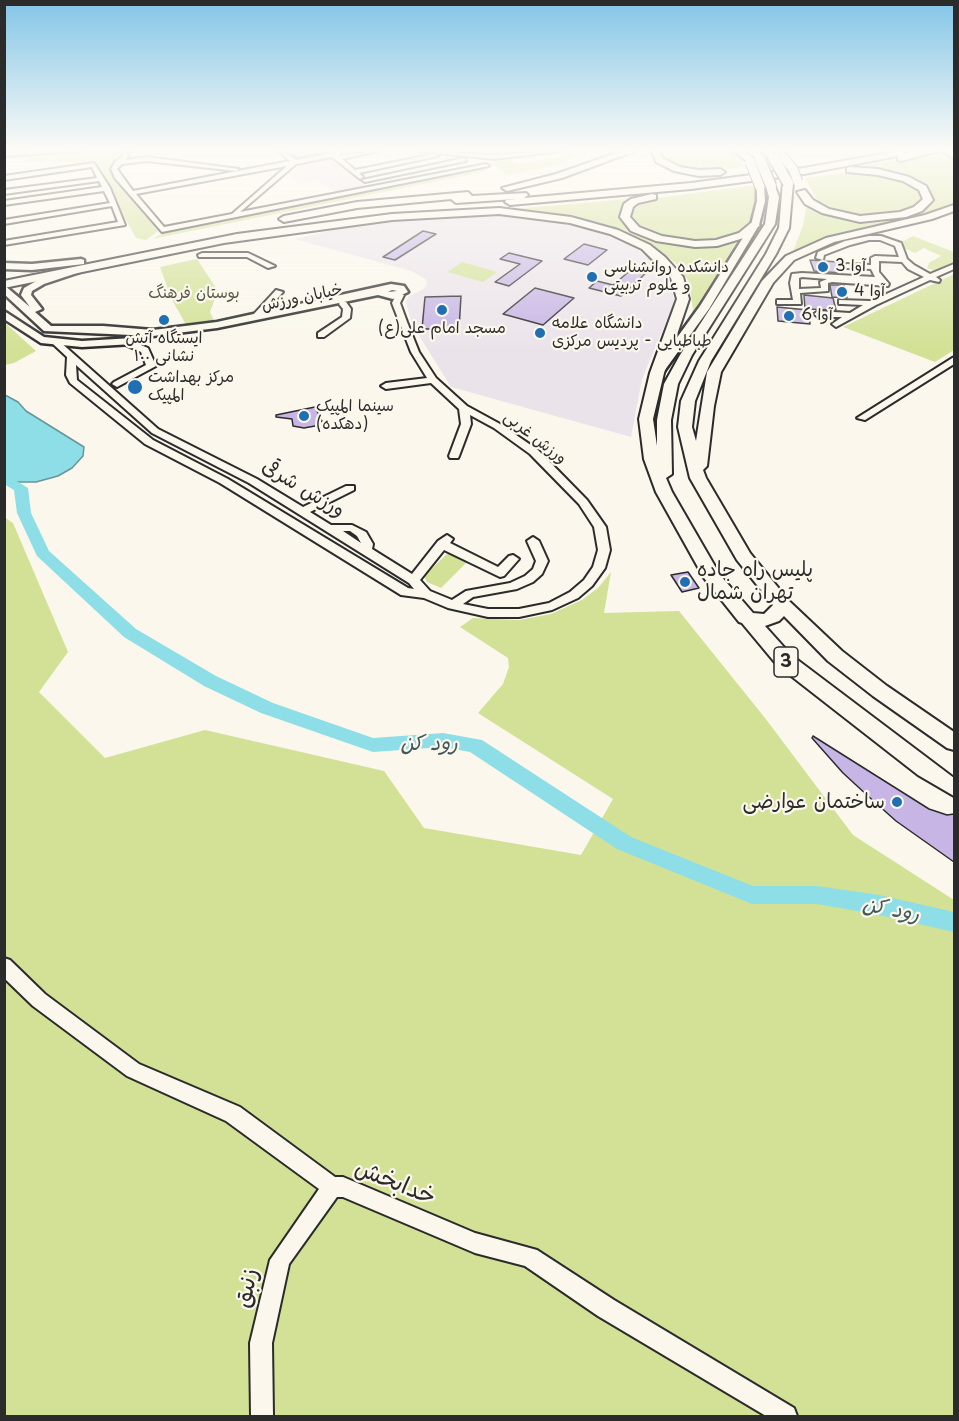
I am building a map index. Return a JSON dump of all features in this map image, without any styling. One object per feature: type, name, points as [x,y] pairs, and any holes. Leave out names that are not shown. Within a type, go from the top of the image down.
[{"type":"highway","points":[[83,266],[296,217]]},
{"type":"highway","points":[[268,223],[306,217]]},
{"type":"highway","points":[[7,279],[354,217]]},
{"type":"highway","points":[[225,240],[390,217]]},
{"type":"highway","points":[[557,217],[593,225],[630,238],[646,247],[670,269],[681,287],[682,307],[657,373],[646,419],[651,459],[664,492]]},
{"type":"highway","points":[[626,217],[635,229],[647,235],[695,244],[733,239],[743,235],[755,225]]},
{"type":"highway","name":"3","points":[[771,217],[770,224],[686,355],[671,384],[664,420],[664,492],[713,578],[745,618],[784,660],[925,769],[954,788]]},
{"type":"highway","name":"3","points":[[787,217],[771,254],[705,361],[688,401],[685,427],[698,478],[743,556],[783,605],[844,663],[954,742]]},
{"type":"highway","points":[[853,217],[892,217]]},
{"type":"highway","points":[[698,478],[707,406],[714,372],[768,281],[790,258],[830,240],[926,217]]},
{"type":"highway","points":[[745,618],[766,620],[783,605]]},
{"type":"main road","points":[[657,373],[705,307],[755,225],[757,217]]},
{"type":"main road","points":[[60,331],[48,329],[7,279],[32,267],[83,266]]},
{"type":"main road","points":[[60,331],[30,302],[26,295],[27,290],[41,282],[83,266]]},
{"type":"main road","points":[[371,298],[398,299],[404,291],[398,287],[387,287],[384,293]]},
{"type":"main road","name":"خیابان ورزش","points":[[60,331],[103,329],[128,338],[201,334],[371,298],[384,293]]},
{"type":"main road","name":"خیابان ورزش","points":[[4,314],[34,336],[56,343],[82,344],[183,331],[384,293]]},
{"type":"main road","points":[[4,303],[56,343]]},
{"type":"main road","points":[[82,344],[105,337],[108,332],[103,329]]},
{"type":"street","points":[[4,222],[33,217]]},
{"type":"street","points":[[4,243],[122,224],[119,217]]},
{"type":"street","points":[[152,217],[162,230],[222,217]]},
{"type":"street","points":[[820,258],[821,254],[839,246],[876,237],[896,243],[904,260],[911,267],[932,279]]},
{"type":"street","points":[[202,255],[248,255],[271,266]]},
{"type":"street","points":[[899,293],[883,282],[875,272],[875,258],[904,260]]},
{"type":"street","points":[[847,266],[875,267]]},
{"type":"street","points":[[932,279],[954,266]]},
{"type":"street","points":[[899,293],[843,323],[836,324],[873,303],[932,279],[954,272]]},
{"type":"street","points":[[780,302],[798,302],[794,283],[798,275],[883,282]]},
{"type":"street","points":[[796,291],[822,290],[825,289],[824,282],[832,280],[883,282]]},
{"type":"street","points":[[256,317],[279,292]]},
{"type":"street","name":"ورزش غربی","points":[[398,299],[415,352],[433,380],[464,408],[497,426],[534,453],[583,502],[600,527],[604,550],[599,568],[588,583],[574,595],[552,606],[519,613],[488,613],[452,605]]},
{"type":"street","points":[[842,302],[873,303]]},
{"type":"street","points":[[321,335],[346,318],[347,309],[343,304]]},
{"type":"street","points":[[818,314],[849,315]]},
{"type":"street","points":[[117,384],[151,366],[145,350],[128,338]]},
{"type":"street","name":"ورزش شرقی","points":[[56,343],[154,431],[217,462],[331,528],[338,526],[352,528],[362,534],[367,544],[366,551],[413,580]]},
{"type":"street","points":[[71,356],[70,375],[73,381],[148,442],[233,487],[405,592],[426,594],[452,605],[471,594],[513,586],[529,579],[538,571],[542,561],[533,541]]},
{"type":"street","points":[[862,418],[954,360]]},
{"type":"street","points":[[386,386],[433,380]]},
{"type":"street","points":[[454,456],[466,424],[464,408]]},
{"type":"street","points":[[303,511],[350,488]]},
{"type":"street","points":[[426,594],[413,580],[445,542],[500,573],[513,559]]},
{"type":"street","name":"خدابخش","points":[[4,966],[39,1000],[133,1070],[233,1114],[332,1187],[343,1187],[475,1243],[530,1257],[606,1308],[786,1416]]},
{"type":"street","name":"زنبق","points":[[262,1416],[261,1343],[280,1260],[332,1187]]},
{"type":"shaded area","name":"دانشگاه علامه طباطبایی - پردیس مرکزی","points":[[457,217],[541,217],[598,231],[631,245],[670,275],[674,303],[642,379],[631,437],[451,387],[412,324],[406,302],[409,296],[427,285],[426,279],[411,271],[295,239],[367,222]]},
{"type":"green space","points":[[125,217],[147,217],[158,231],[146,240],[136,238]]},
{"type":"green space","points":[[238,217],[259,217],[152,239],[165,232]]},
{"type":"green space","points":[[568,217],[623,217],[626,225],[635,231],[715,245],[743,239],[688,323],[693,309],[689,282],[679,266],[652,244],[624,230],[593,221]]},
{"type":"green space","points":[[631,217],[752,217],[749,226],[741,233],[714,241],[667,238],[641,229]]},
{"type":"green space","points":[[804,217],[870,220],[921,217],[840,233],[793,252]]},
{"type":"green space","points":[[913,236],[954,252],[954,262],[935,271],[927,268],[929,263],[941,256],[924,248],[915,253],[904,248],[900,243]]},
{"type":"green space","name":"بوستان فرهنگ","points":[[197,259],[218,291],[210,312],[215,323],[188,328],[171,298],[160,267]]},
{"type":"green space","points":[[462,262],[497,272],[483,282],[448,272]]},
{"type":"green space","points":[[954,274],[954,350],[935,362],[843,327]]},
{"type":"green space","points":[[4,322],[36,351],[14,363],[5,365]]},
{"type":"green space","points":[[4,517],[13,523],[68,652],[39,692],[105,758],[205,730],[384,771],[424,828],[581,855],[613,799],[478,713],[503,684],[509,667],[508,658],[460,627],[473,618],[519,620],[551,614],[582,600],[598,588],[611,572],[604,613],[679,611],[765,718],[853,835],[954,900],[954,1416],[5,1416]]},
{"type":"green space","points":[[449,552],[469,560],[441,588],[427,582],[424,576]]},
{"type":"water","points":[[5,395],[18,402],[26,411],[84,447],[83,456],[72,468],[58,476],[36,482],[5,482]]},
{"type":"building","points":[[423,231],[436,234],[395,260],[383,257]]},
{"type":"building","points":[[584,244],[607,250],[588,265],[564,259]]},
{"type":"building","points":[[509,253],[542,261],[509,286],[495,282],[520,264],[500,259]]},
{"type":"building","name":"آوا 3","points":[[810,260],[838,262],[842,273],[814,271]]},
{"type":"building","name":"دانشکده روانشناسی و علوم تربیتی","points":[[632,269],[646,273],[621,296],[589,288],[597,281],[613,285]]},
{"type":"building","name":"آوا 4","points":[[830,285],[844,285],[847,298],[832,297]]},
{"type":"building","points":[[535,288],[574,298],[543,325],[503,314]]},
{"type":"building","points":[[804,295],[833,298],[836,310],[805,309]]},
{"type":"building","name":"مسجد امام علی(ع)","points":[[461,296],[459,329],[422,329],[425,297]]},
{"type":"building","name":"آوا 6","points":[[777,307],[808,310],[810,324],[778,321]]},
{"type":"building","name":"سینما المپیک (دهکده)","points":[[315,407],[322,421],[315,426],[304,428],[293,426],[292,419],[276,417],[276,415]]},
{"type":"building","name":"پلیس راه جاده تهران شمال","points":[[688,572],[699,588],[682,592],[671,575]]},
{"type":"building","name":"ساختمان عوارضی","points":[[813,736],[929,809],[947,815],[954,814],[954,862],[896,821],[868,796],[843,773],[812,738]]},
{"type":"waterway","name":"رود کن","points":[[4,477],[21,488],[24,513],[42,553],[130,633],[210,681],[267,708],[373,745],[443,740],[475,745],[624,843],[752,895],[817,895],[879,905],[954,922]]},
{"type":"place","name":"آوا 3","points":[[823,267]]},
{"type":"place","name":"دانشکده روانشناسی و علوم تربیتی","points":[[592,277]]},
{"type":"place","name":"آوا 4","points":[[842,292]]},
{"type":"place","name":"مسجد امام علی(ع)","points":[[442,310]]},
{"type":"place","name":"آوا 6","points":[[789,316]]},
{"type":"place","name":"ایستگاه آتش نشانی ۱۰۰","points":[[164,320]]},
{"type":"place","name":"دانشگاه علامه طباطبایی - پردیس مرکزی","points":[[540,333]]},
{"type":"place","name":"مرکز بهداشت المپیک","points":[[135,387]]},
{"type":"place","name":"سینما المپیک (دهکده)","points":[[304,416]]},
{"type":"place","name":"پلیس راه جاده تهران شمال","points":[[685,582]]},
{"type":"place","name":"ساختمان عوارضی","points":[[897,802]]}]
